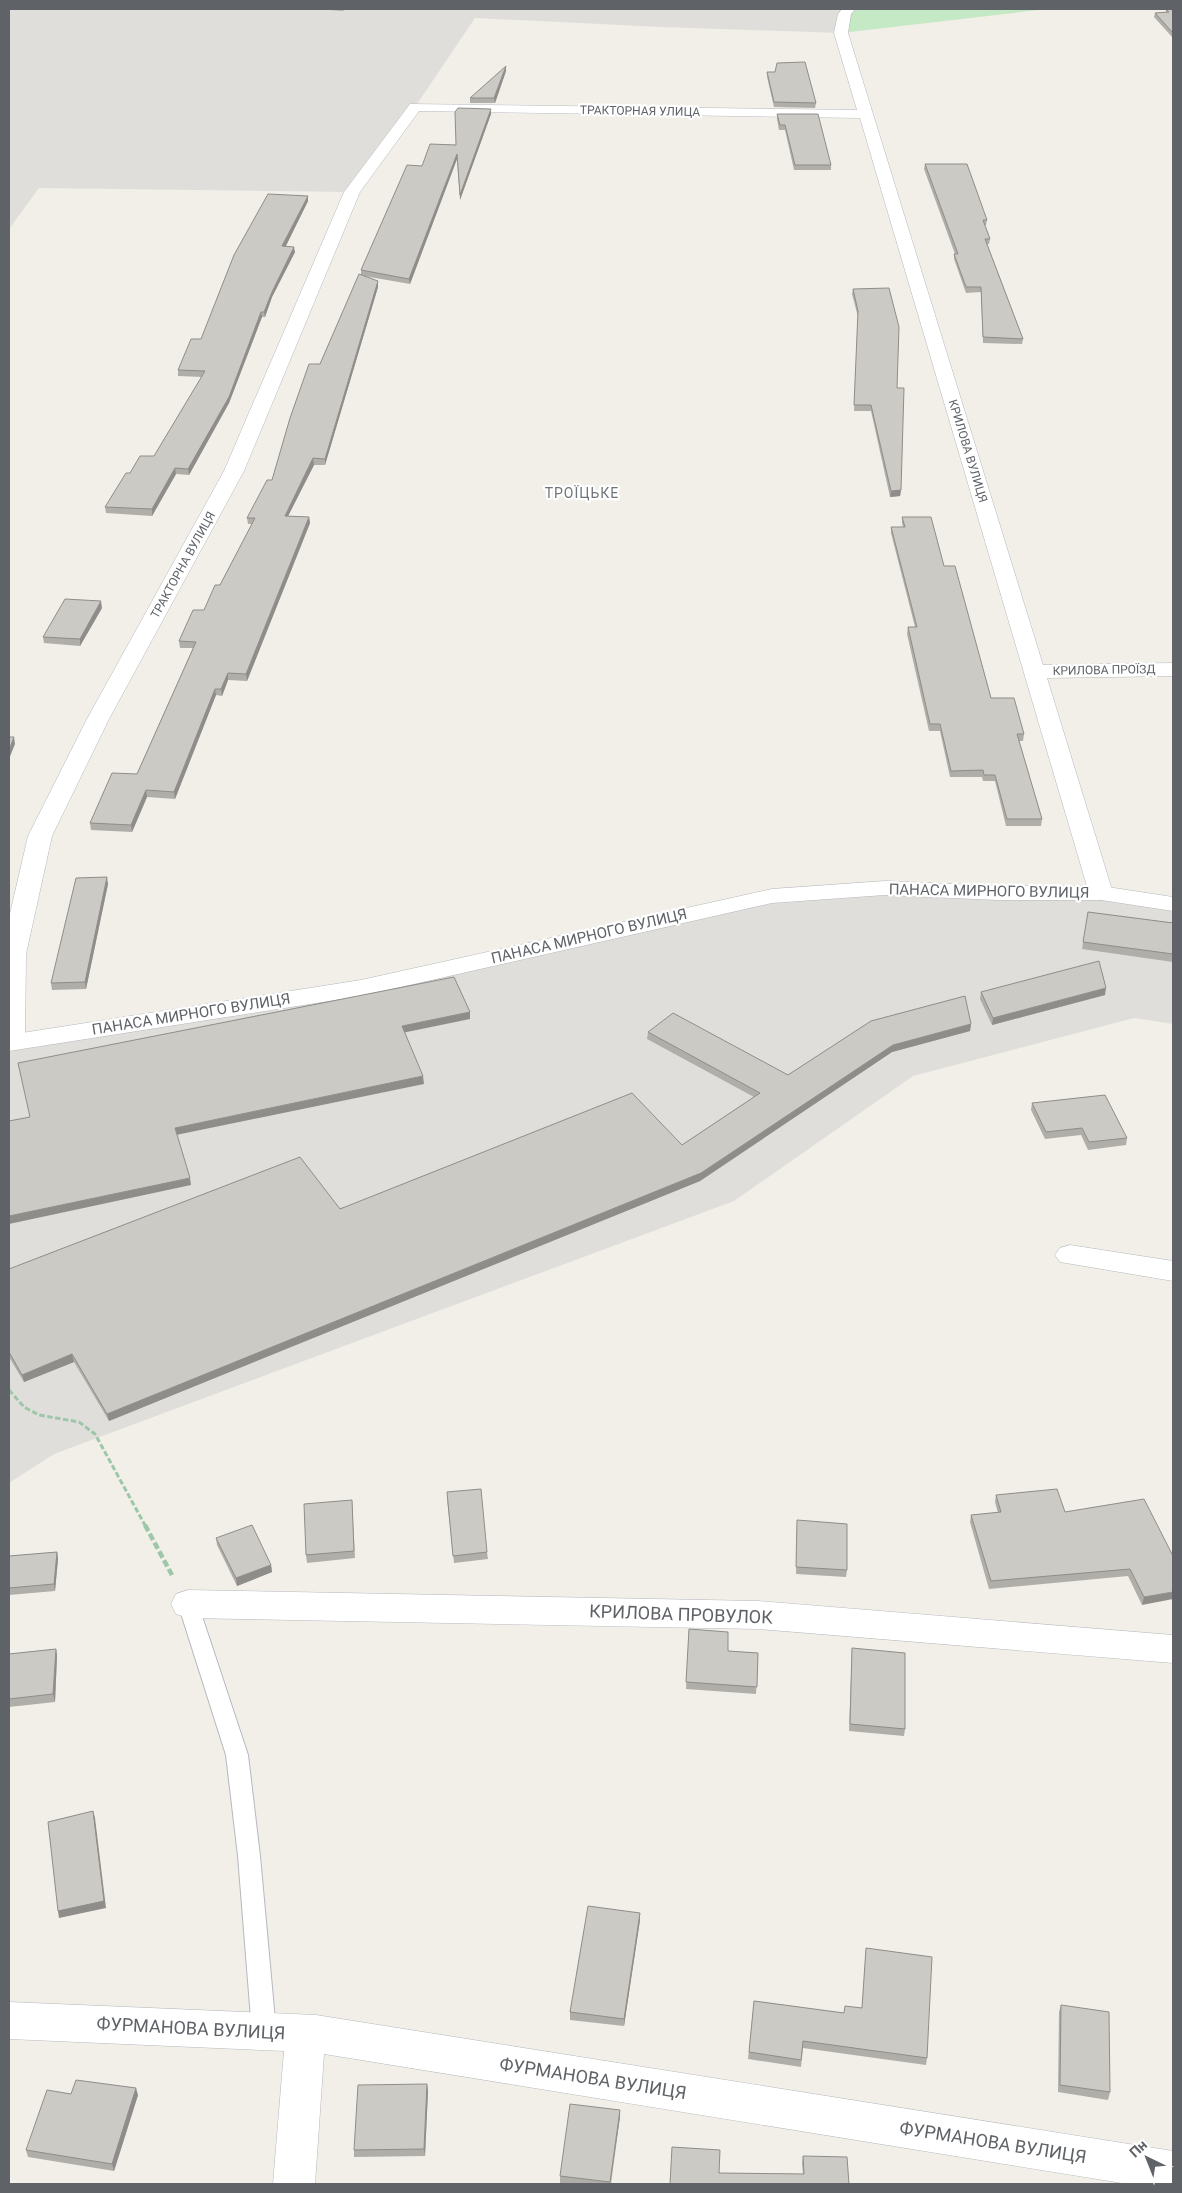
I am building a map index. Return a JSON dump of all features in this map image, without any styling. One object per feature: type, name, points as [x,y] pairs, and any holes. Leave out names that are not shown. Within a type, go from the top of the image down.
[{"type":"street","name":"КРИЛОВА ВУЛИЦЯ","points":[[849,9],[842,33],[1101,893]]},
{"type":"street","name":"ТРАКТОРНАЯ УЛИЦА","points":[[415,107],[866,114]]},
{"type":"street","name":"ТРАКТОРНА ВУЛИЦЯ","points":[[10,1042],[13,954],[40,836],[98,719],[234,471],[352,192],[415,107]]},
{"type":"street","name":"КРИЛОВА ПРОЇЗД","points":[[1034,672],[1173,669]]},
{"type":"street","name":"ПАНАСА МИРНОГО ВУЛИЦЯ","points":[[10,1042],[361,988],[772,896],[885,888],[998,893],[1101,893],[1173,904]]},
{"type":"street","points":[[1070,1255],[1173,1270]]},
{"type":"street","name":"КРИЛОВА ПРОВУЛОК","points":[[188,1604],[758,1615],[1173,1649]]},
{"type":"street","name":"ФУРМАНОВА ВУЛИЦЯ","points":[[9,2020],[304,2033],[1173,2171]]},
{"type":"street","points":[[294,2184],[304,2033]]},
{"type":"lane","points":[[188,1604],[237,1754],[249,1856],[264,2031]]},
{"type":"path","points":[[9,1390],[24,1407],[39,1415],[79,1422],[95,1434],[188,1604]]},
{"type":"shaded area","points":[[9,9],[849,9],[845,14],[841,33],[475,18],[415,107],[352,192],[39,188],[9,229]]},
{"type":"shaded area","points":[[1101,893],[1173,904],[1173,1024],[1134,1018],[913,1076],[734,1201],[54,1454],[9,1483],[9,1043],[361,988],[772,896]]},
{"type":"green space","points":[[849,9],[1047,9],[841,33],[845,14]]},
{"type":"building","points":[[1173,9],[1173,33],[1155,13],[1169,12],[1166,10]]},
{"type":"building","points":[[805,62],[816,103],[774,102],[767,72],[775,72],[777,63]]},
{"type":"building","points":[[506,66],[494,98],[470,98]]},
{"type":"building","points":[[458,108],[491,109],[460,195],[457,154],[409,279],[361,270],[407,165],[422,166],[430,144],[456,145],[455,112]]},
{"type":"building","points":[[777,114],[818,114],[831,165],[795,165],[785,125],[780,125]]},
{"type":"building","points":[[925,164],[967,164],[987,220],[983,220],[990,239],[985,239],[1023,339],[983,337],[981,287],[966,287],[954,254],[958,254]]},
{"type":"building","points":[[268,194],[308,196],[282,246],[294,247],[264,312],[261,312],[229,397],[188,469],[175,468],[152,509],[105,507],[126,473],[130,473],[140,456],[154,456],[205,371],[178,370],[191,339],[201,339],[234,255]]},
{"type":"building","points":[[359,274],[378,281],[325,459],[313,458],[285,516],[309,517],[246,674],[228,673],[221,689],[215,689],[174,792],[146,790],[131,825],[90,823],[112,773],[137,774],[196,642],[179,641],[193,610],[204,610],[215,585],[220,585],[255,518],[247,518],[267,480],[272,480],[290,418],[309,364],[320,364]]},
{"type":"building","points":[[889,288],[899,327],[897,388],[904,388],[901,490],[891,491],[871,405],[854,405],[858,311],[853,289]]},
{"type":"building","points":[[902,517],[931,517],[944,566],[955,566],[991,698],[1014,698],[1024,734],[1017,734],[1042,819],[1007,819],[995,775],[984,775],[983,770],[951,771],[940,724],[930,724],[908,627],[917,627],[891,527],[905,527]]},
{"type":"building","points":[[65,599],[101,601],[80,639],[43,637]]},
{"type":"building","points":[[9,737],[14,737],[9,750]]},
{"type":"building","points":[[107,877],[85,982],[51,983],[76,878]]},
{"type":"building","points":[[1088,912],[1173,923],[1173,954],[1083,942]]},
{"type":"building","points":[[1099,961],[1106,988],[993,1018],[981,992]]},
{"type":"building","points":[[454,977],[470,1012],[402,1026],[423,1076],[175,1128],[190,1178],[9,1216],[9,1121],[30,1117],[18,1063]]},
{"type":"building","points":[[965,996],[971,1024],[893,1045],[701,1173],[107,1414],[72,1354],[22,1375],[9,1352],[9,1269],[300,1157],[340,1209],[632,1093],[682,1145],[760,1093],[648,1032],[673,1013],[788,1075],[871,1021]]},
{"type":"building","points":[[1105,1095],[1127,1138],[1089,1142],[1082,1128],[1046,1132],[1032,1103]]},
{"type":"building","points":[[481,1489],[487,1552],[453,1556],[447,1492]]},
{"type":"building","points":[[1057,1489],[1065,1512],[1144,1499],[1173,1556],[1173,1592],[1144,1597],[1130,1569],[991,1581],[971,1515],[1001,1512],[996,1495]]},
{"type":"building","points":[[352,1500],[354,1551],[306,1555],[304,1504]]},
{"type":"building","points":[[797,1520],[847,1524],[847,1570],[796,1567]]},
{"type":"building","points":[[252,1525],[271,1565],[236,1578],[216,1538]]},
{"type":"building","points":[[57,1552],[54,1584],[9,1588],[9,1556]]},
{"type":"building","points":[[689,1629],[728,1632],[728,1651],[758,1653],[757,1687],[686,1682]]},
{"type":"building","points":[[852,1648],[905,1653],[905,1729],[850,1724]]},
{"type":"building","points":[[56,1649],[53,1694],[9,1699],[9,1654]]},
{"type":"building","points":[[93,1811],[104,1901],[58,1911],[48,1822]]},
{"type":"building","points":[[588,1906],[640,1913],[624,2019],[570,2012]]},
{"type":"building","points":[[866,1948],[932,1957],[927,2058],[803,2041],[801,2060],[749,2052],[754,2001],[844,2013],[845,2006],[862,2008]]},
{"type":"building","points":[[1061,2005],[1109,2012],[1110,2092],[1060,2085]]},
{"type":"building","points":[[76,2080],[136,2088],[112,2164],[26,2150],[47,2090],[71,2094]]},
{"type":"building","points":[[427,2084],[424,2149],[354,2150],[358,2085]]},
{"type":"building","points":[[570,2104],[620,2110],[610,2182],[560,2176]]},
{"type":"building","points":[[672,2147],[720,2150],[719,2173],[804,2174],[803,2156],[847,2157],[849,2184],[670,2184]]},
{"type":"district","name":"ТРОЇЦЬКЕ","points":[[582,493]]}]
